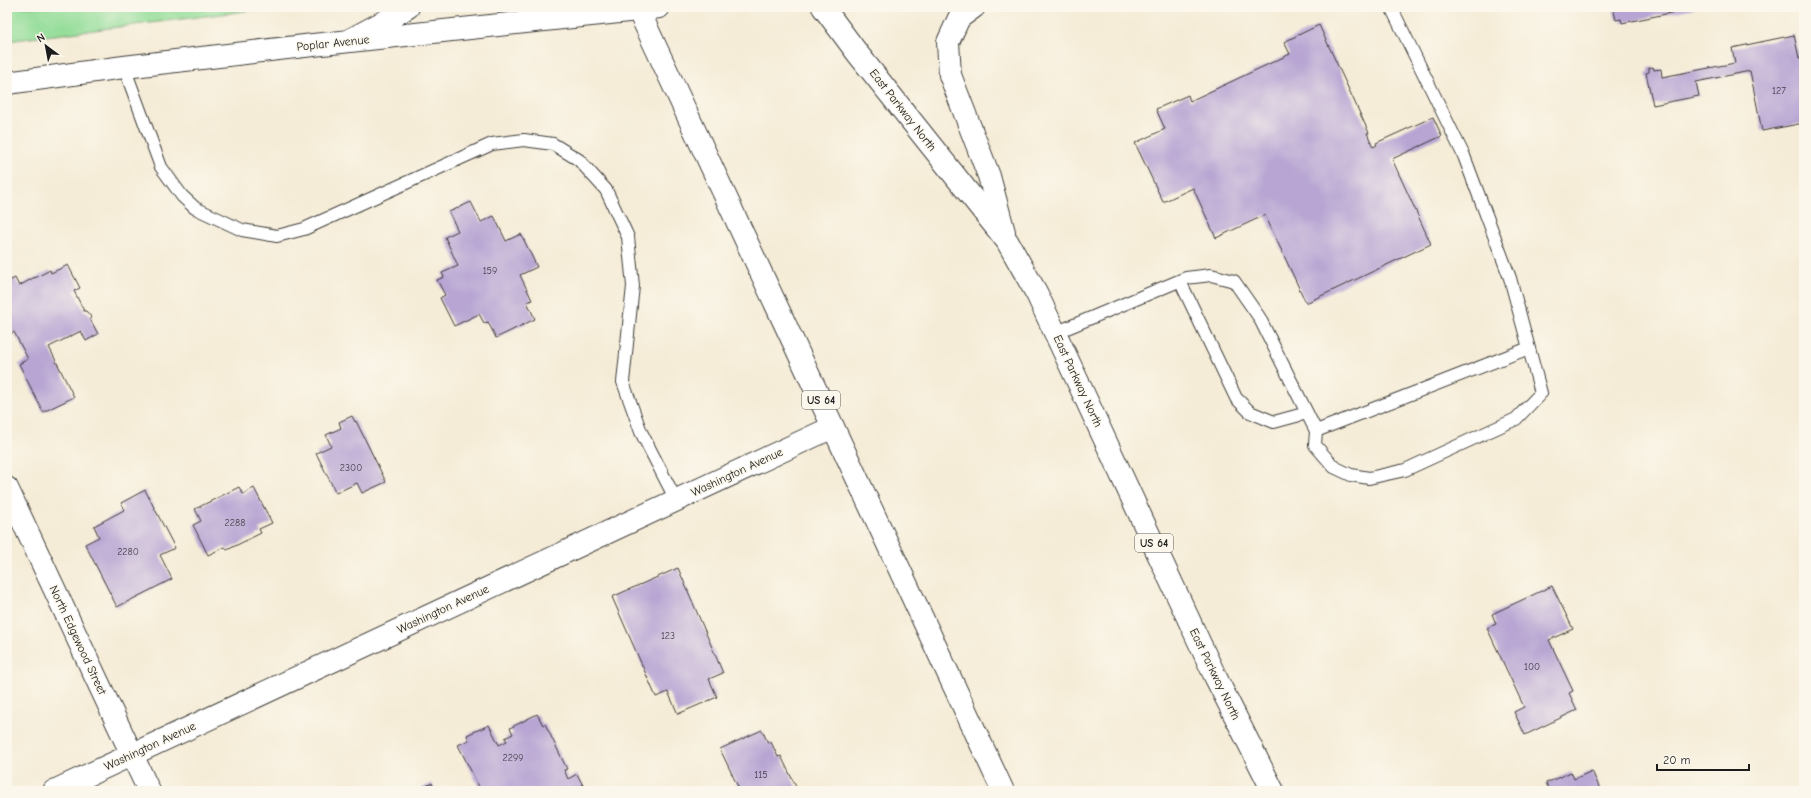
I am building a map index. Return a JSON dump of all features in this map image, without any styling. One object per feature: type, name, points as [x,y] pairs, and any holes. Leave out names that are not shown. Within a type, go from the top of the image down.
[{"type":"main road","points":[[348,41],[408,7]]},
{"type":"main road","name":"East Parkway North","points":[[823,7],[858,54],[1006,241],[1037,294],[1216,676],[1273,791]]},
{"type":"main road","points":[[974,7],[959,18],[948,42],[950,76],[989,176],[1006,241]]},
{"type":"main road","name":"Poplar Avenue","points":[[7,83],[124,67],[644,8]]},
{"type":"main road","name":"US 64","points":[[644,8],[833,427],[1003,791]]},
{"type":"main road","name":"Washington Avenue","points":[[54,791],[833,427]]},
{"type":"main road","name":"North Edgewood Street","points":[[7,488],[149,791]]},
{"type":"lane","points":[[1055,333],[1186,278],[1211,275],[1234,281],[1259,317],[1316,431],[1315,445],[1334,467],[1351,475],[1369,478],[1405,470],[1516,419],[1541,393],[1510,278],[1464,156],[1391,7]]},
{"type":"lane","points":[[124,67],[161,167],[169,179],[182,196],[195,208],[242,230],[277,236],[304,229],[492,144],[524,140],[553,144],[579,160],[606,190],[628,237],[633,286],[623,382],[641,432],[676,500]]},
{"type":"lane","points":[[1180,281],[1236,398],[1250,412],[1274,422],[1307,413]]},
{"type":"lane","points":[[1316,431],[1529,348]]},
{"type":"green space","points":[[7,7],[278,7],[7,41]]},
{"type":"building","points":[[1613,8],[1695,8],[1622,23],[1621,19],[1616,20]]},
{"type":"building","points":[[1319,25],[1369,133],[1367,133],[1373,147],[1377,145],[1376,143],[1433,117],[1442,136],[1392,159],[1431,244],[1306,303],[1265,215],[1216,238],[1193,188],[1163,202],[1135,143],[1165,129],[1156,109],[1188,95],[1190,101],[1290,54],[1284,42]]},
{"type":"building","points":[[1794,35],[1799,58],[1804,57],[1804,103],[1801,104],[1804,123],[1762,131],[1750,71],[1696,82],[1699,96],[1653,105],[1646,73],[1649,72],[1649,68],[1653,67],[1654,70],[1661,69],[1662,77],[1735,63],[1732,48]]},
{"type":"building","points":[[471,202],[481,222],[494,216],[506,241],[521,234],[537,267],[520,275],[532,300],[527,302],[535,319],[496,338],[488,322],[484,323],[479,314],[454,326],[440,298],[445,295],[437,280],[444,277],[442,273],[458,266],[445,237],[458,231],[449,212]]},
{"type":"building","points":[[68,265],[80,288],[74,291],[84,311],[86,311],[92,318],[90,319],[98,334],[86,341],[81,331],[49,347],[74,397],[43,412],[19,364],[28,359],[14,332],[7,336],[7,282],[15,278],[19,286],[50,270],[51,273]]},
{"type":"building","points":[[352,416],[355,422],[356,421],[386,482],[362,493],[357,483],[336,493],[316,453],[331,446],[326,435],[341,428],[339,422]]},
{"type":"building","points":[[239,487],[243,494],[254,488],[272,523],[259,529],[261,533],[227,550],[225,547],[208,555],[193,525],[201,521],[195,509]]},
{"type":"building","points":[[145,490],[175,548],[160,555],[172,579],[117,607],[85,544],[99,537],[94,526],[124,510],[121,503]]},
{"type":"building","points":[[678,568],[723,673],[709,679],[717,697],[678,714],[668,692],[656,697],[612,597]]},
{"type":"building","points":[[1552,586],[1573,629],[1549,640],[1573,691],[1569,693],[1577,710],[1525,735],[1514,712],[1524,707],[1487,628],[1496,624],[1492,614]]},
{"type":"building","points":[[537,714],[543,725],[545,724],[567,769],[564,770],[568,779],[577,774],[586,791],[481,791],[458,745],[469,740],[467,735],[489,725],[499,745],[507,741],[505,738],[513,734],[510,728]]},
{"type":"building","points":[[762,730],[768,743],[771,742],[778,757],[781,756],[798,791],[740,791],[720,749]]},
{"type":"building","points":[[1592,771],[1601,791],[1550,791],[1546,783],[1571,772],[1574,779]]},
{"type":"building","points":[[432,783],[435,791],[416,791]]}]
